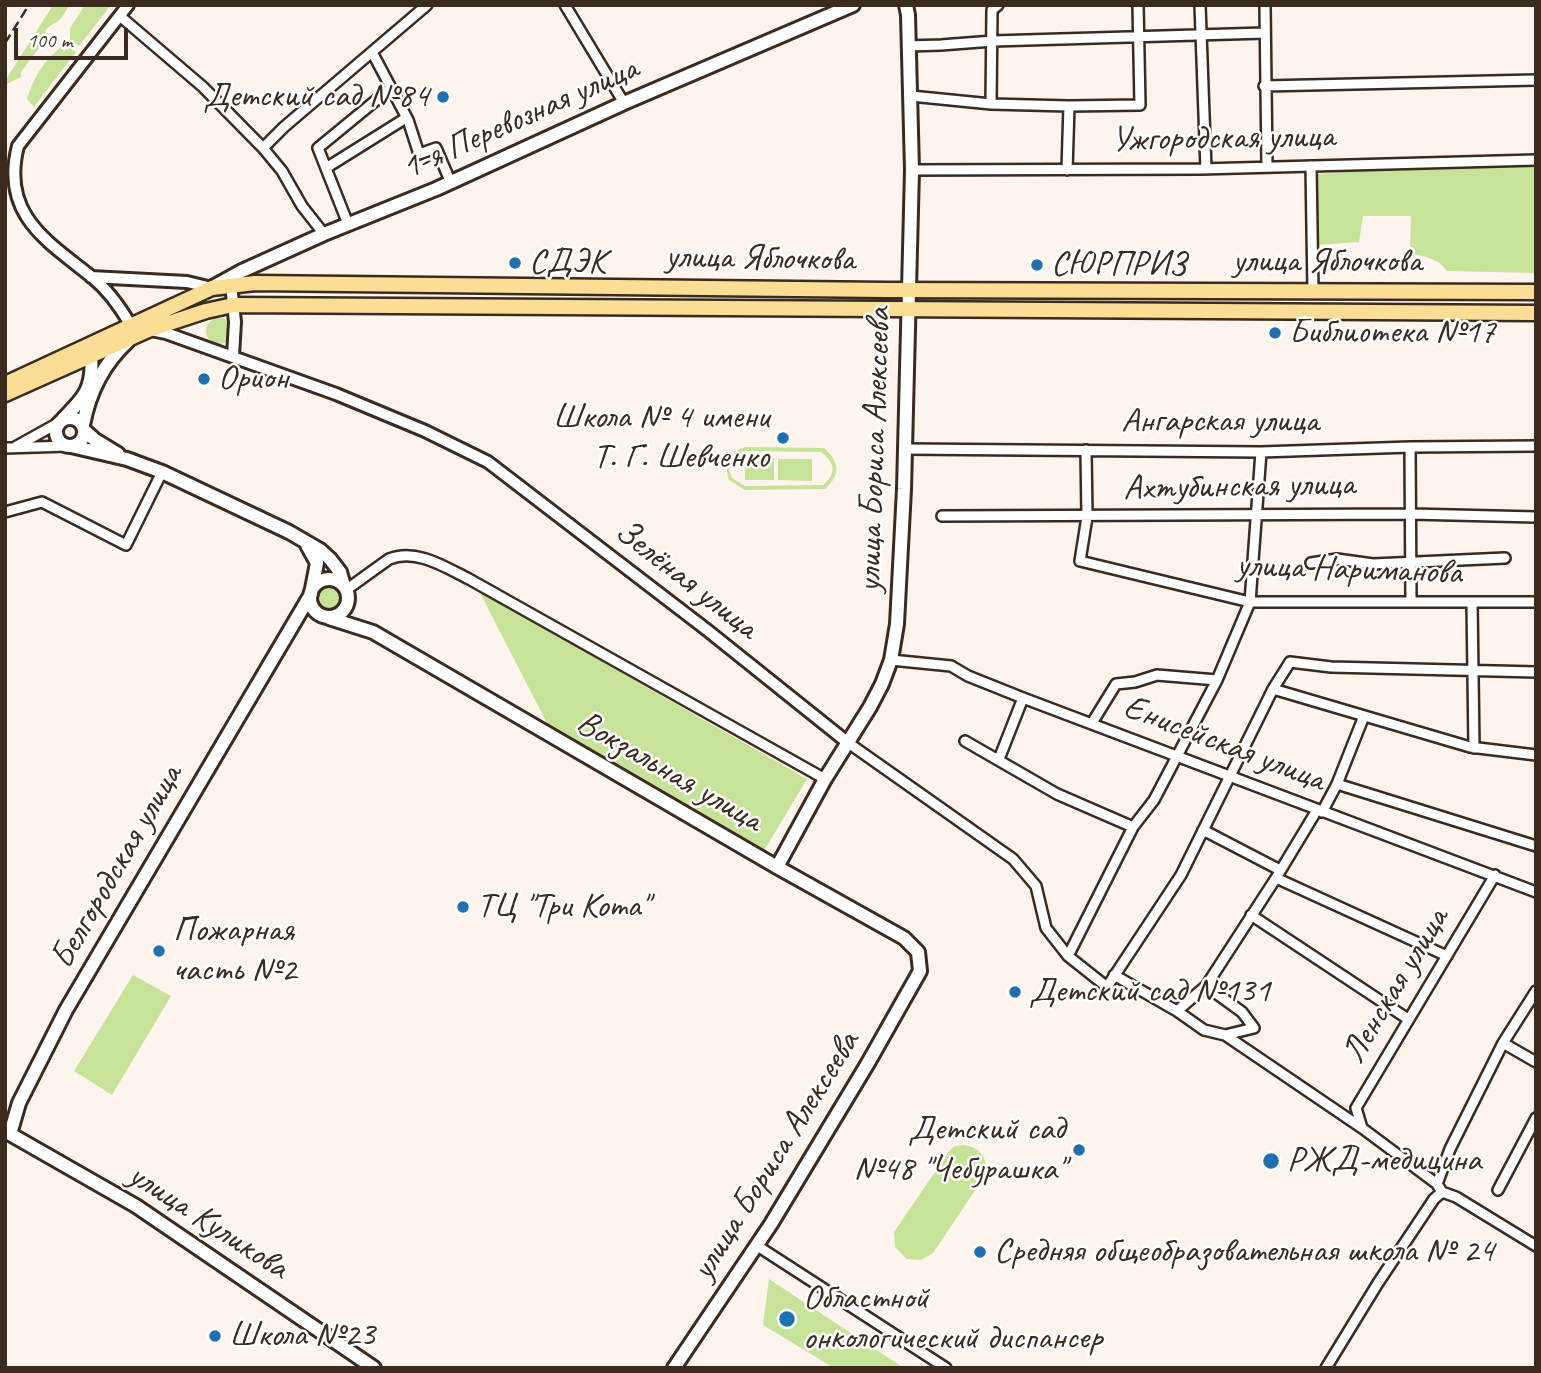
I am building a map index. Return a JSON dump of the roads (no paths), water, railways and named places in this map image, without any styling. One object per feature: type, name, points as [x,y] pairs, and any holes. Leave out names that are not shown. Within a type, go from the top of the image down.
[{"type":"main road","name":"1-я Перевозная улица","points":[[212,288],[242,271],[324,234],[451,183],[624,103],[853,5]]},
{"type":"main road","name":"улица Бориса Алексеева","points":[[777,867],[825,779],[870,707],[891,660],[897,624],[905,449],[912,170],[911,96],[905,5]]},
{"type":"main road","name":"улица Яблочкова","points":[[5,384],[132,330],[212,288],[231,284],[1536,292]]},
{"type":"main road","name":"улица Яблочкова","points":[[5,394],[91,356],[132,330],[148,330],[233,305],[1536,313]]},
{"type":"main road","points":[[69,446],[82,441],[90,397],[108,362],[132,330]]},
{"type":"main road","points":[[91,356],[92,377],[82,398],[56,428],[56,436],[60,443],[69,446],[127,459]]},
{"type":"main road","points":[[76,363],[92,377]]},
{"type":"main road","points":[[62,420],[76,419],[104,446],[127,459]]},
{"type":"main road","name":"Вокзальная улица","points":[[127,459],[162,472],[302,539],[330,559],[340,572],[360,620],[373,632]]},
{"type":"main road","points":[[302,539],[317,563],[311,592],[310,602],[314,610],[326,617],[341,613],[347,606],[346,591],[337,581],[327,579],[318,583],[311,592]]},
{"type":"main road","name":"Белгородская улица","points":[[8,1133],[19,1103],[61,1020],[311,592]]},
{"type":"main road","name":"Вокзальная улица","points":[[326,617],[373,632],[904,938],[918,952],[920,971]]},
{"type":"main road","name":"Белгородская улица","points":[[286,635],[306,618],[326,617]]},
{"type":"main road","name":"улица Бориса Алексеева","points":[[674,1368],[771,1224],[920,971]]},
{"type":"main road","name":"улица Куликова","points":[[8,1133],[136,1206],[374,1368]]},
{"type":"street","points":[[128,5],[28,131],[10,162],[7,182],[12,206],[31,231],[107,291],[132,330]]},
{"type":"street","points":[[263,148],[427,5]]},
{"type":"street","points":[[565,5],[624,103]]},
{"type":"street","points":[[991,104],[992,10],[998,5]]},
{"type":"street","points":[[911,96],[991,104],[1140,104],[1138,5]]},
{"type":"street","points":[[1200,5],[1206,169]]},
{"type":"street","points":[[1265,5],[1267,167]]},
{"type":"street","points":[[121,17],[203,87],[263,148],[282,171],[302,206],[324,234]]},
{"type":"street","points":[[908,46],[1264,33]]},
{"type":"street","points":[[372,52],[407,118],[419,154],[436,148],[451,183]]},
{"type":"street","points":[[1264,86],[1536,80]]},
{"type":"street","points":[[348,225],[318,148],[391,88]]},
{"type":"street","points":[[1067,170],[1069,106]]},
{"type":"street","points":[[326,168],[407,118]]},
{"type":"street","name":"Ужгородская улица","points":[[912,170],[1206,169],[1536,160]]},
{"type":"street","points":[[1311,166],[1313,292]]},
{"type":"street","points":[[91,277],[187,282],[212,288]]},
{"type":"street","points":[[231,284],[235,331],[233,356]]},
{"type":"street","name":"Зелёная улица","points":[[148,330],[233,356],[335,394],[465,449],[500,470],[847,742],[1013,859],[1036,887],[1046,928],[1068,956],[1107,987],[1114,975]]},
{"type":"street","points":[[10,448],[62,420]]},
{"type":"street","points":[[10,448],[69,446]]},
{"type":"street","name":"Ангарская улица","points":[[905,449],[1261,452],[1536,446]]},
{"type":"street","points":[[1410,447],[1411,602]]},
{"type":"street","points":[[1086,450],[1087,517]]},
{"type":"street","points":[[1068,956],[1133,827],[1154,800],[1217,680],[1250,602],[1261,452]]},
{"type":"street","points":[[5,512],[42,502],[126,545],[162,472]]},
{"type":"street","name":"Ахтубинская улица","points":[[942,516],[1411,514],[1536,517]]},
{"type":"street","name":"улица Нариманова","points":[[1087,517],[1080,561],[1250,602],[1536,602]]},
{"type":"street","points":[[346,591],[397,556],[406,555],[433,561],[825,779]]},
{"type":"street","points":[[1311,563],[1337,559],[1373,564],[1505,558]]},
{"type":"street","points":[[1472,602],[1474,748]]},
{"type":"street","name":"Енисейская улица","points":[[891,660],[951,666],[968,676],[1023,698],[1536,892]]},
{"type":"street","points":[[1536,673],[1331,667],[1290,662],[1273,689],[1181,875],[1114,975],[1177,1011],[1204,1030],[1225,1035],[1362,1128],[1439,1188],[1536,1246]]},
{"type":"street","points":[[1092,723],[1116,684],[1135,682],[1157,675],[1217,680]]},
{"type":"street","points":[[1273,689],[1474,748],[1536,755]]},
{"type":"street","points":[[999,759],[1023,698]]},
{"type":"street","points":[[1177,1011],[1206,986],[1337,784],[1364,716]]},
{"type":"street","points":[[965,741],[1057,794],[1133,827]]},
{"type":"street","points":[[1337,784],[1536,846]]},
{"type":"street","points":[[1203,830],[1278,874],[1447,956]]},
{"type":"street","name":"Ленская улица","points":[[1362,1128],[1356,1108],[1495,875]]},
{"type":"street","points":[[1251,915],[1408,1019]]},
{"type":"street","points":[[1206,986],[1242,1012],[1254,1028],[1225,1035]]},
{"type":"street","points":[[1326,1368],[1434,1199],[1450,1149],[1503,1043],[1536,991]]},
{"type":"street","points":[[1503,1043],[1536,1062]]},
{"type":"street","points":[[1498,1190],[1536,1118]]},
{"type":"street","points":[[756,1245],[946,1368]]},
{"type":"railway","points":[[5,43],[29,5]]},
{"type":"place","name":"Детский сад №84","points":[[443,97]]},
{"type":"place","name":"СДЭК","points":[[515,263]]},
{"type":"place","name":"СЮРПРИЗ","points":[[1037,265]]},
{"type":"place","name":"Библиотека №17","points":[[1275,333]]},
{"type":"place","name":"Орион","points":[[204,379]]},
{"type":"place","name":"Школа № 4 имени Т. Г. Шевченко","points":[[783,438]]},
{"type":"place","name":"ТЦ \"Три Кота\"","points":[[463,907]]},
{"type":"place","name":"Пожарная часть №2","points":[[159,951]]},
{"type":"place","name":"Детский сад №131","points":[[1015,992]]},
{"type":"place","name":"Детский сад №48 \"Чебурашка\"","points":[[1079,1150]]},
{"type":"place","name":"РЖД-медицина","points":[[1271,1161]]},
{"type":"place","name":"Средняя общеобразовательная школа № 24","points":[[980,1252]]},
{"type":"place","name":"Областной онкологический диспансер","points":[[787,1319]]},
{"type":"place","name":"Школа №23","points":[[215,1336]]}]
